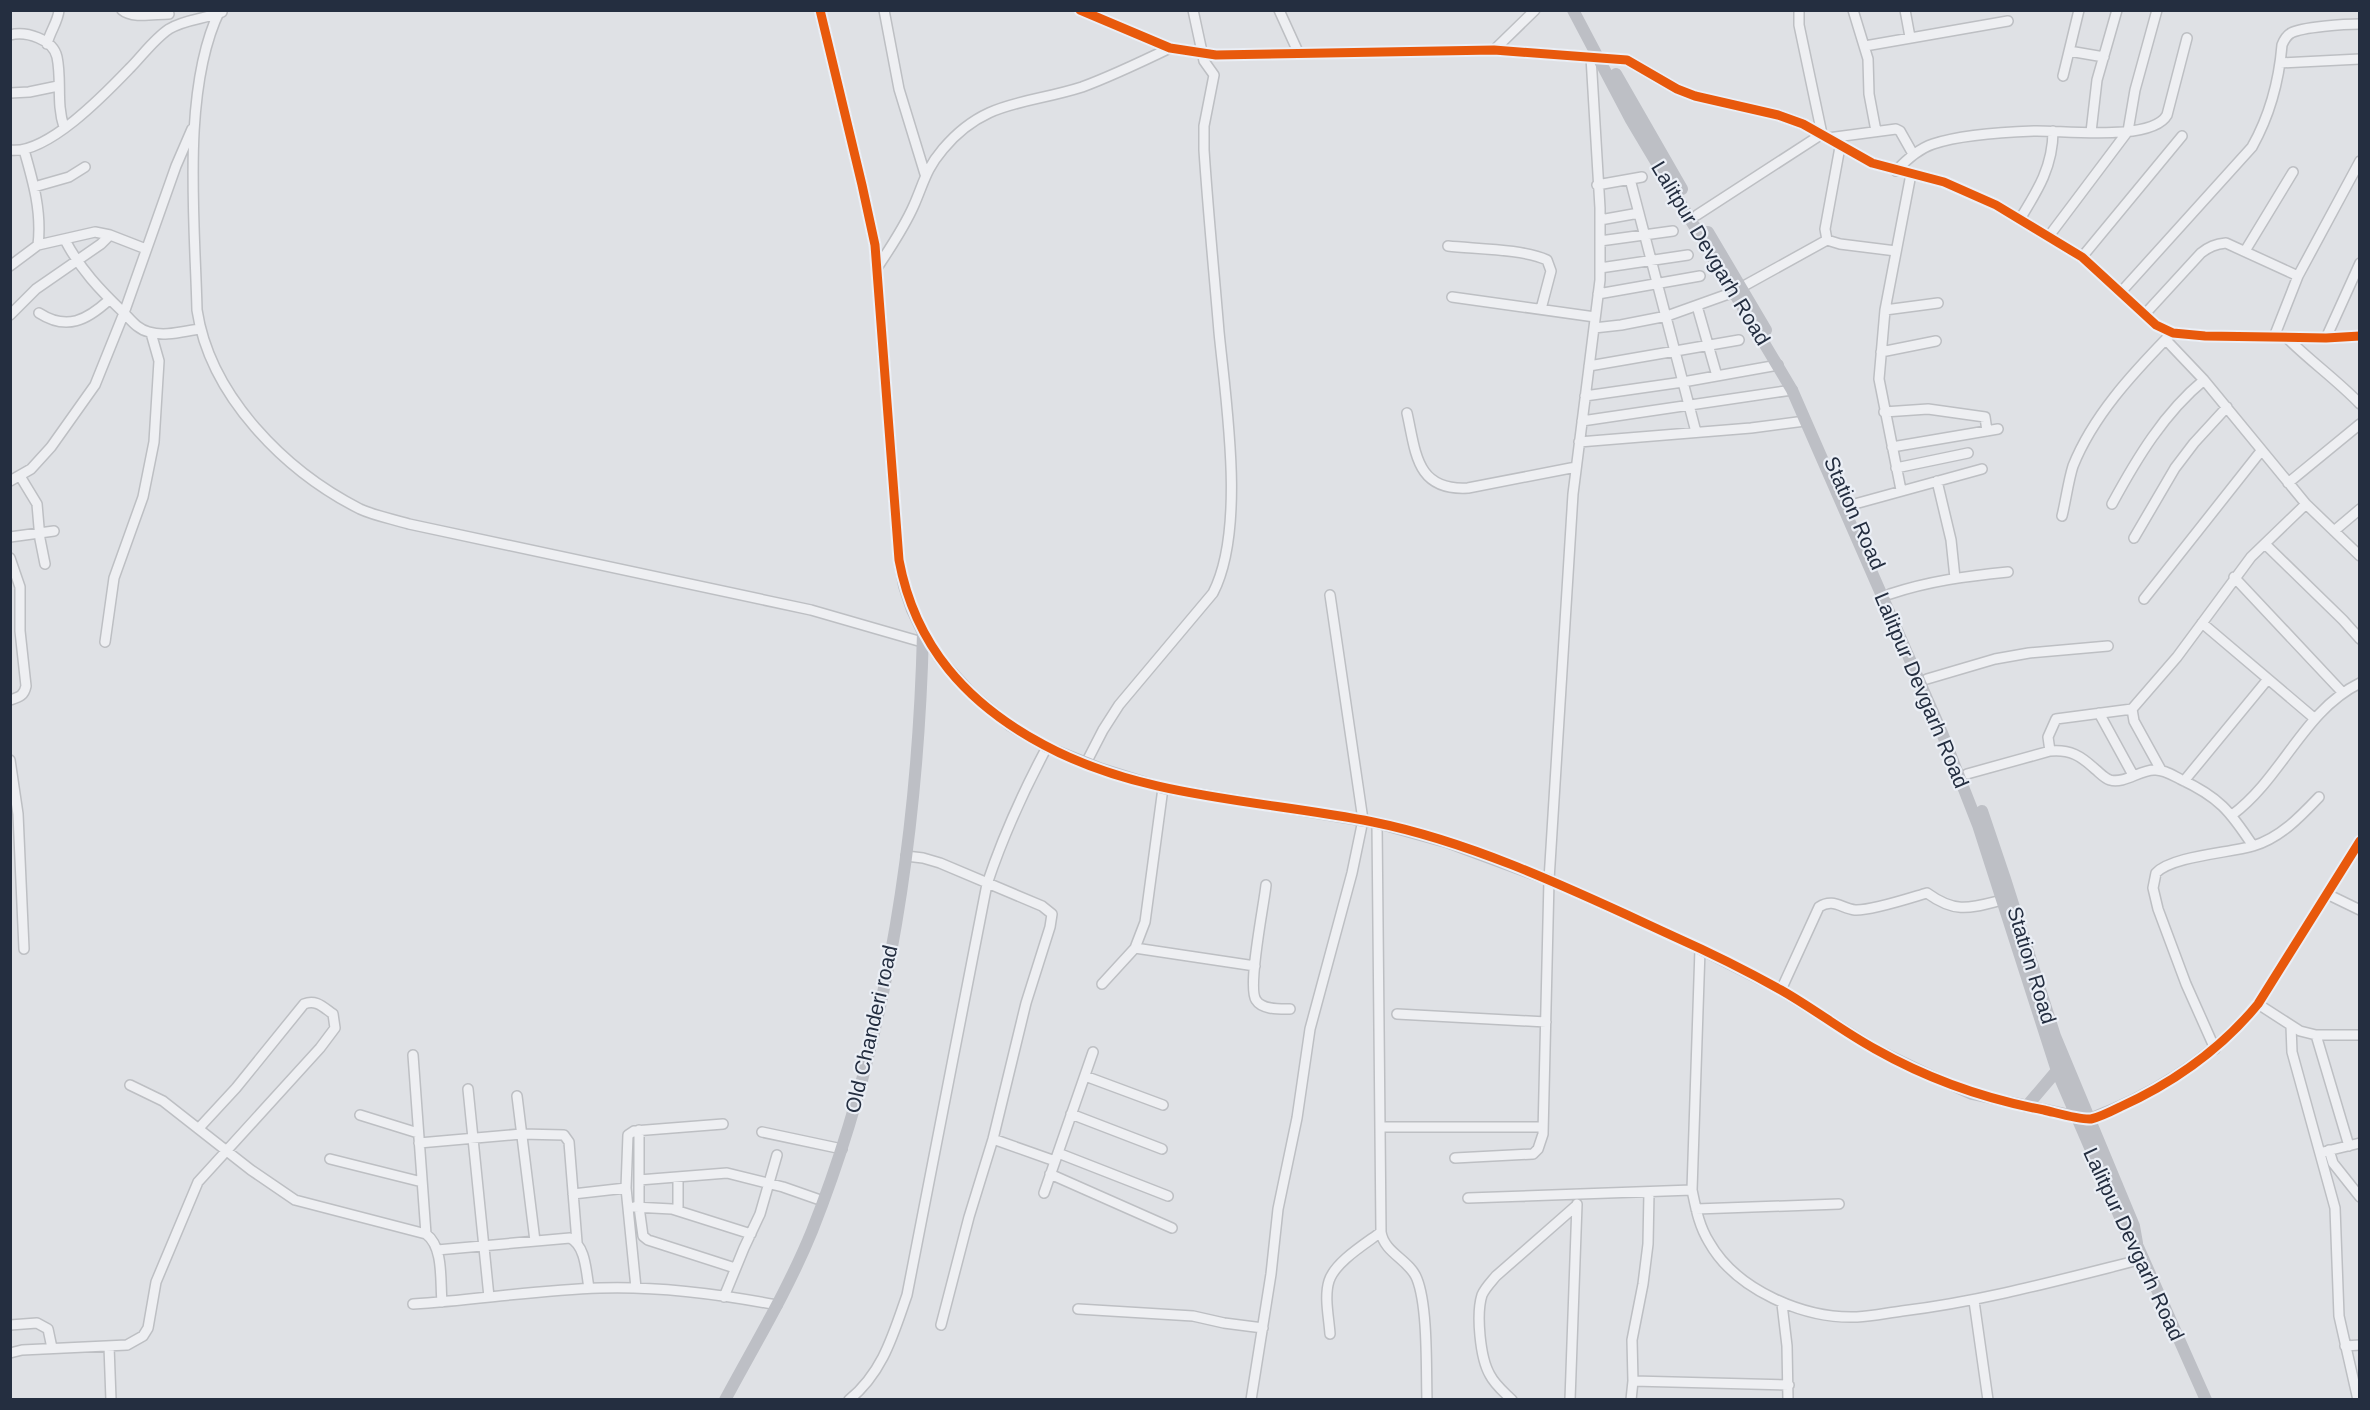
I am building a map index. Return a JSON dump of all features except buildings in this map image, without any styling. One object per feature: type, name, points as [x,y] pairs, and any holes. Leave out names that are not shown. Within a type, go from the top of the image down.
[{"type":"main road","points":[[820,10],[874,245],[899,560],[904,586],[922,638],[972,694],[1009,725],[1047,747],[1163,788],[1377,823],[1449,843],[1549,880],[1700,949],[1781,990],[1875,1049],[1972,1094],[2089,1119]]},
{"type":"main road","name":"Lalitpur Devgarh Road","points":[[1573,10],[1632,120],[1738,289],[1792,390],[1942,733],[1978,825],[2076,1116],[2126,1231],[2140,1253],[2206,1400]]},
{"type":"main road","name":"Station Road","points":[[1582,10],[1599,58],[1697,215],[1738,289],[1806,402],[1967,774],[1991,836],[2061,1067],[2089,1119],[2134,1226],[2140,1253]]},
{"type":"main road","name":"Old Chanderi road","points":[[725,1400],[797,1264],[842,1149],[865,1069],[895,927],[906,856],[918,750],[922,638]]},
{"type":"main road","points":[[2026,1107],[2061,1067]]},
{"type":"street","points":[[47,44],[59,10]]},
{"type":"street","points":[[122,10],[126,14],[133,15],[169,12],[164,33]]},
{"type":"street","points":[[884,10],[899,89],[925,174]]},
{"type":"street","points":[[1080,10],[1170,48],[1202,54],[1494,50],[1627,60],[1677,89],[1695,96],[1778,116],[1825,136],[1840,147],[1872,163],[1944,182],[1970,192],[2082,257],[2170,336],[2306,504],[2360,556]]},
{"type":"street","points":[[1079,760],[1119,705],[1213,593],[1221,577],[1225,559],[1232,494],[1204,150],[1204,126],[1214,75],[1207,67],[1202,54],[1193,10]]},
{"type":"street","points":[[1279,10],[1299,54]]},
{"type":"street","points":[[1494,50],[1535,10]]},
{"type":"street","points":[[1799,10],[1799,25],[1825,136]]},
{"type":"street","points":[[1853,10],[1865,46],[1869,68],[1869,94],[1876,131]]},
{"type":"street","points":[[1905,10],[1910,37]]},
{"type":"street","points":[[2062,76],[2079,10]]},
{"type":"street","points":[[2091,132],[2094,93],[2117,10]]},
{"type":"street","points":[[2049,236],[2128,130],[2135,90],[2157,10]]},
{"type":"street","points":[[10,150],[24,150],[41,143],[64,127],[116,83],[164,33],[178,25],[221,11]]},
{"type":"street","points":[[221,11],[203,53],[194,124],[196,288],[200,329],[212,363],[230,396],[255,427],[305,476],[363,510],[409,524],[811,610],[922,638]]},
{"type":"street","points":[[1865,46],[2008,21]]},
{"type":"street","points":[[2121,292],[2252,147],[2267,116],[2285,38],[2292,33],[2360,24]]},
{"type":"street","points":[[10,35],[25,34],[36,37],[55,51],[59,113],[64,127]]},
{"type":"street","points":[[1896,171],[1913,154],[1934,144],[1990,134],[2091,132],[2155,126],[2164,120],[2187,38]]},
{"type":"street","points":[[876,268],[901,231],[915,204],[925,174],[961,130],[985,113],[1009,104],[1079,88],[1113,76],[1170,48]]},
{"type":"street","points":[[2069,51],[2104,57]]},
{"type":"street","points":[[1455,1158],[1533,1154],[1539,1149],[1542,1141],[1549,880],[1576,467],[1600,268],[1599,58]]},
{"type":"street","points":[[2280,63],[2360,58]]},
{"type":"street","points":[[10,93],[58,86]]},
{"type":"street","points":[[10,481],[31,469],[51,447],[95,384],[124,313],[176,166],[194,124]]},
{"type":"street","points":[[1697,215],[1825,136],[1896,129],[1900,131],[1913,154]]},
{"type":"street","points":[[2020,219],[2046,174],[2051,159],[2053,131]]},
{"type":"street","points":[[2082,257],[2182,136]]},
{"type":"street","points":[[1827,240],[1825,229],[1840,147]]},
{"type":"street","points":[[24,150],[34,187],[40,224],[38,245]]},
{"type":"street","points":[[2274,337],[2298,276],[2360,161]]},
{"type":"street","points":[[34,187],[69,177],[85,167]]},
{"type":"street","points":[[2245,251],[2293,172]]},
{"type":"street","points":[[1901,490],[1879,379],[1885,310],[1911,174]]},
{"type":"street","points":[[1598,185],[1642,177]]},
{"type":"street","points":[[1630,179],[1696,432]]},
{"type":"street","points":[[1600,220],[1639,213]]},
{"type":"street","points":[[1600,241],[1672,231]]},
{"type":"street","points":[[10,266],[38,245],[95,232],[110,235],[146,249]]},
{"type":"street","points":[[10,315],[36,290],[110,235]]},
{"type":"street","points":[[66,240],[76,260],[109,300],[135,325],[151,333],[164,334],[200,329]]},
{"type":"street","points":[[1593,328],[1667,316],[1697,306],[1738,289],[1827,240],[1840,244],[1896,251]]},
{"type":"street","points":[[2145,314],[2209,247],[2226,243],[2298,276]]},
{"type":"street","points":[[1448,246],[1492,250],[1547,260],[1551,271],[1541,309]]},
{"type":"street","points":[[1600,268],[1688,255]]},
{"type":"street","points":[[2326,338],[2360,263]]},
{"type":"street","points":[[1598,294],[1700,276]]},
{"type":"street","points":[[1452,297],[1595,317]]},
{"type":"street","points":[[39,313],[55,321],[80,321],[96,312],[109,300]]},
{"type":"street","points":[[1885,310],[1938,303]]},
{"type":"street","points":[[1697,306],[1717,376]]},
{"type":"street","points":[[105,642],[114,578],[143,497],[154,441],[159,361],[151,333]]},
{"type":"street","points":[[2062,516],[2073,468],[2086,440],[2104,411],[2129,380],[2170,336],[2326,338],[2360,336]]},
{"type":"street","points":[[2286,337],[2304,355],[2342,385],[2360,404]]},
{"type":"street","points":[[1589,366],[1739,340]]},
{"type":"street","points":[[1881,352],[1936,341]]},
{"type":"street","points":[[1585,396],[1778,365]]},
{"type":"street","points":[[2112,504],[2136,461],[2169,414],[2185,396],[2205,380]]},
{"type":"street","points":[[1582,422],[1792,390]]},
{"type":"street","points":[[2134,538],[2175,468],[2227,407]]},
{"type":"street","points":[[1884,412],[1928,409],[1985,417],[1988,431]]},
{"type":"street","points":[[1407,413],[1418,460],[1428,476],[1440,486],[1452,489],[1468,488],[1576,467]]},
{"type":"street","points":[[1579,442],[1805,421]]},
{"type":"street","points":[[2288,483],[2360,424]]},
{"type":"street","points":[[1892,447],[1998,429]]},
{"type":"street","points":[[2144,599],[2261,451]]},
{"type":"street","points":[[1896,468],[1968,453]]},
{"type":"street","points":[[1851,505],[1982,469]]},
{"type":"street","points":[[21,476],[38,504],[39,532],[45,564]]},
{"type":"street","points":[[1937,481],[1951,540],[1955,578]]},
{"type":"street","points":[[2050,751],[2048,737],[2056,719],[2132,709],[2177,657],[2234,577],[2306,504]]},
{"type":"street","points":[[2334,531],[2360,509]]},
{"type":"street","points":[[10,537],[54,531]]},
{"type":"street","points":[[2265,544],[2360,639]]},
{"type":"street","points":[[10,558],[20,587],[20,630],[26,686],[25,693],[21,697],[10,700]]},
{"type":"street","points":[[1890,594],[1916,585],[2008,572]]},
{"type":"street","points":[[2234,577],[2343,693]]},
{"type":"street","points":[[1251,1398],[1263,1328],[1278,1209],[1297,1118],[1310,1029],[1352,873],[1363,820],[1330,595]]},
{"type":"street","points":[[2202,623],[2314,718]]},
{"type":"street","points":[[1927,679],[1995,659],[2029,653],[2108,646]]},
{"type":"street","points":[[2184,781],[2268,679]]},
{"type":"street","points":[[2232,815],[2261,789],[2314,718],[2343,693],[2360,683]]},
{"type":"street","points":[[2132,709],[2134,721],[2161,770]]},
{"type":"street","points":[[2099,713],[2133,776]]},
{"type":"street","points":[[849,1400],[874,1375],[887,1353],[907,1294],[987,884],[1001,841],[1019,799],[1047,747]]},
{"type":"street","points":[[1967,774],[2050,751],[2072,752],[2082,757],[2105,778],[2113,781],[2143,772],[2161,770],[2204,790],[2232,815],[2253,846]]},
{"type":"street","points":[[10,760],[18,814],[24,949]]},
{"type":"street","points":[[1102,984],[1135,948],[1145,922],[1163,788]]},
{"type":"street","points":[[2215,1049],[2186,984],[2158,909],[2153,888],[2156,873],[2168,864],[2253,846],[2284,831],[2319,797]]},
{"type":"street","points":[[1377,823],[1381,1233],[1385,1244],[1409,1266],[1418,1280],[1422,1305],[1427,1400]]},
{"type":"street","points":[[2089,1119],[2142,1097],[2215,1049],[2258,1004],[2360,841]]},
{"type":"street","points":[[906,856],[940,863],[1048,909],[1052,920],[1026,1003],[993,1139],[969,1217],[941,1325]]},
{"type":"street","points":[[2348,861],[2360,864]]},
{"type":"street","points":[[10,873],[22,872]]},
{"type":"street","points":[[1266,885],[1253,985],[1256,1001],[1269,1008],[1290,1009]]},
{"type":"street","points":[[1781,990],[1819,907],[1826,903],[1833,902],[1856,910],[1927,893],[1948,906],[1965,910],[2002,900]]},
{"type":"street","points":[[2328,894],[2360,910]]},
{"type":"street","points":[[1135,948],[1255,966]]},
{"type":"street","points":[[1700,949],[1692,1190],[1700,1224],[1710,1244],[1724,1262],[1754,1288],[1782,1304],[1820,1314],[1856,1317],[1974,1301],[2140,1253]]},
{"type":"street","points":[[10,1353],[52,1348],[110,1347],[136,1342],[148,1328],[156,1282],[198,1182],[320,1048],[335,1028],[333,1014],[316,1002],[311,1001],[304,1004],[236,1088],[199,1128]]},
{"type":"street","points":[[2258,1004],[2291,1026],[2316,1035],[2360,1035]]},
{"type":"street","points":[[1397,1014],[1546,1022]]},
{"type":"street","points":[[2291,1026],[2292,1052],[2325,1151],[2335,1208],[2337,1294],[2345,1346],[2358,1400]]},
{"type":"street","points":[[2316,1035],[2349,1146]]},
{"type":"street","points":[[1044,1192],[1093,1052]]},
{"type":"street","points":[[413,1055],[426,1234]]},
{"type":"street","points":[[1084,1076],[1162,1105]]},
{"type":"street","points":[[130,1085],[163,1101],[285,1194],[305,1203],[418,1230],[426,1234],[436,1244],[442,1302]]},
{"type":"street","points":[[468,1089],[489,1297]]},
{"type":"street","points":[[517,1096],[535,1241]]},
{"type":"street","points":[[1071,1114],[1162,1149]]},
{"type":"street","points":[[360,1115],[419,1138],[473,1138],[521,1134],[558,1134],[568,1138],[577,1242]]},
{"type":"street","points":[[636,1288],[626,1188],[627,1138],[630,1132],[723,1124]]},
{"type":"street","points":[[1380,1127],[1543,1127]]},
{"type":"street","points":[[639,1130],[639,1207],[641,1229],[645,1239],[735,1269]]},
{"type":"street","points":[[762,1132],[842,1149]]},
{"type":"street","points":[[993,1139],[1056,1157],[1168,1196]]},
{"type":"street","points":[[2325,1151],[2360,1143]]},
{"type":"street","points":[[2325,1151],[2360,1197]]},
{"type":"street","points":[[724,1297],[760,1214],[777,1155]]},
{"type":"street","points":[[330,1159],[422,1182]]},
{"type":"street","points":[[639,1180],[726,1173],[769,1183],[823,1201]]},
{"type":"street","points":[[1050,1174],[1172,1228]]},
{"type":"street","points":[[678,1178],[678,1210]]},
{"type":"street","points":[[573,1194],[626,1188]]},
{"type":"street","points":[[1468,1198],[1692,1190]]},
{"type":"street","points":[[1630,1400],[1633,1381],[1632,1340],[1644,1274],[1649,1192]]},
{"type":"street","points":[[1570,1400],[1577,1194]]},
{"type":"street","points":[[1696,1209],[1839,1204]]},
{"type":"street","points":[[1512,1400],[1498,1386],[1484,1364],[1479,1312],[1481,1298],[1496,1276],[1576,1205]]},
{"type":"street","points":[[628,1207],[678,1210],[751,1234]]},
{"type":"street","points":[[1330,1334],[1327,1299],[1329,1281],[1336,1269],[1355,1251],[1381,1233]]},
{"type":"street","points":[[437,1250],[570,1238],[581,1248],[589,1288]]},
{"type":"street","points":[[412,1304],[589,1288],[636,1288],[777,1305]]},
{"type":"street","points":[[1974,1301],[1988,1400]]},
{"type":"street","points":[[1782,1304],[1789,1385],[1788,1400]]},
{"type":"street","points":[[1078,1309],[1193,1316],[1263,1328]]},
{"type":"street","points":[[10,1326],[43,1325],[48,1329],[52,1348]]},
{"type":"street","points":[[2345,1346],[2360,1345]]},
{"type":"street","points":[[110,1347],[111,1400]]},
{"type":"street","points":[[1633,1381],[1789,1385]]},
{"type":"cycle path","points":[[820,10],[875,245],[899,560],[907,591],[932,646],[949,669],[991,711],[1044,745],[1082,763],[1122,777],[1205,795],[1373,822],[1412,831],[1489,856],[1565,887],[1729,962],[1793,997],[1863,1042],[1915,1070],[1979,1094],[2086,1119],[2095,1118],[2140,1098],[2177,1076],[2212,1050],[2244,1020],[2258,1004],[2360,841]]},
{"type":"cycle path","points":[[1080,10],[1170,48],[1216,55],[1494,50],[1627,60],[1677,89],[1695,96],[1778,115],[1803,124],[1872,163],[1944,182],[1996,205],[2082,257],[2156,325],[2173,333],[2205,336],[2326,338],[2360,336]]}]
